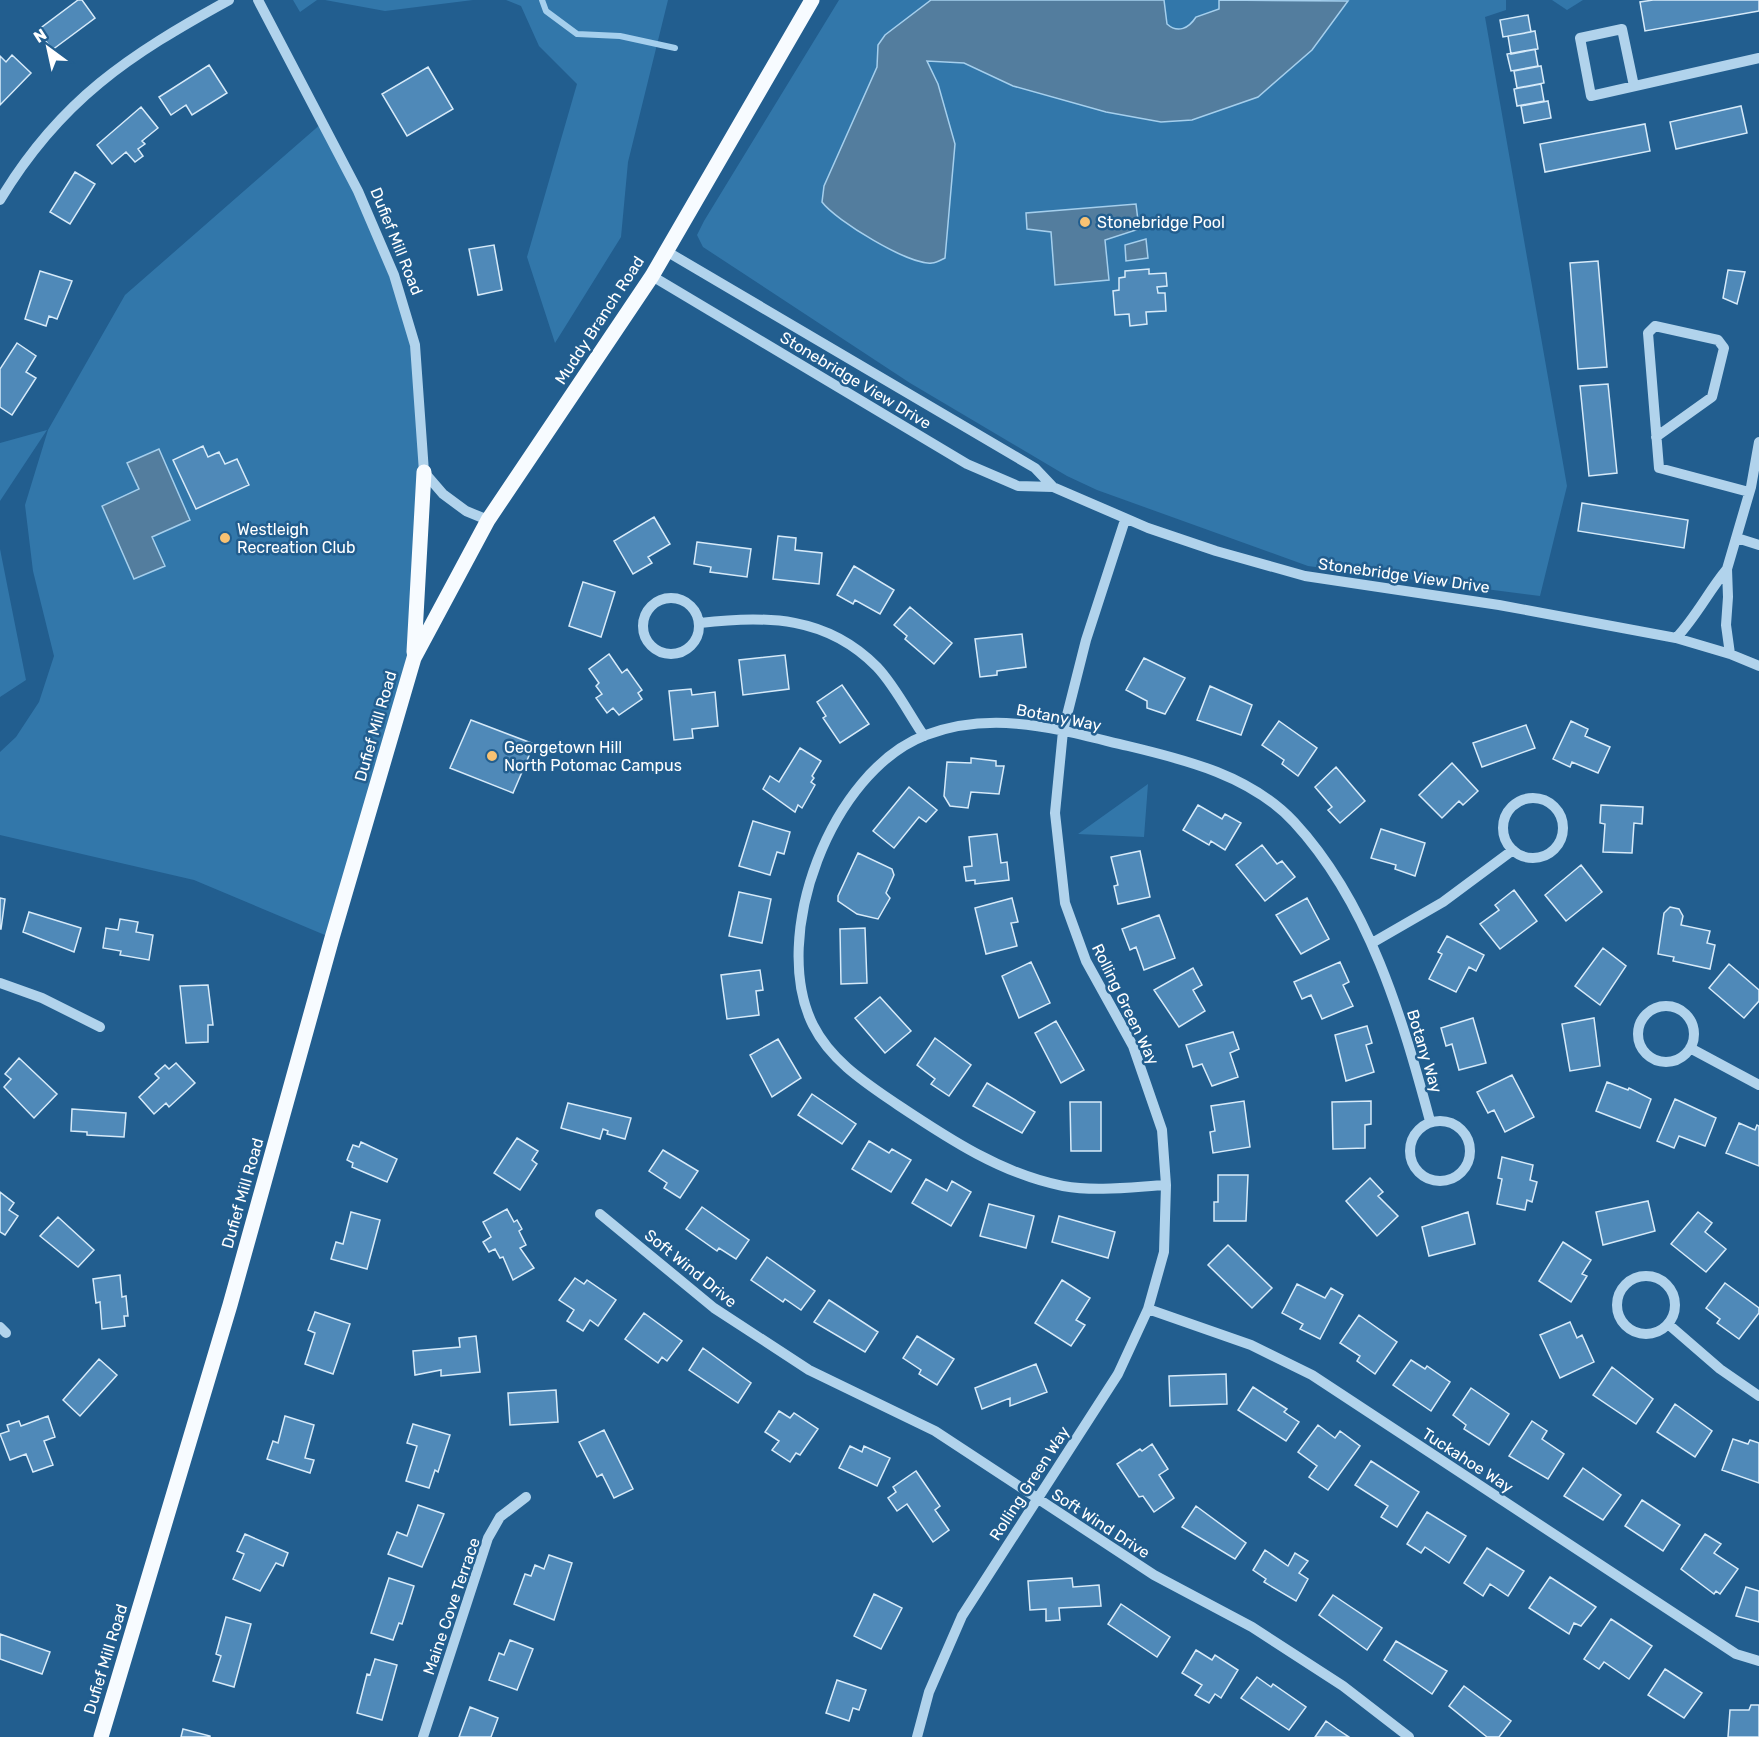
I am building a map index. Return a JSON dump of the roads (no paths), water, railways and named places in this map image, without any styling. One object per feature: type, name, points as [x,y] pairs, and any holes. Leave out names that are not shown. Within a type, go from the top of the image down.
[{"type":"main road","name":"Muddy Branch Road","points":[[414,658],[488,520],[652,276],[812,0]]},
{"type":"main road","points":[[414,658],[424,472]]},
{"type":"main road","name":"Dufief Mill Road","points":[[101,1737],[226,1316],[332,938],[414,658]]},
{"type":"street","points":[[0,200],[14,177],[62,115],[99,81],[164,36],[229,0]]},
{"type":"street","name":"Dufief Mill Road","points":[[258,0],[358,191],[394,275],[415,345],[424,472]]},
{"type":"street","points":[[1634,86],[1622,29],[1580,38],[1591,96],[1759,58]]},
{"type":"street","name":"Stonebridge View Drive","points":[[666,251],[1035,468],[1053,488]]},
{"type":"street","name":"Stonebridge View Drive","points":[[652,276],[967,464],[1018,486],[1053,488],[1125,520],[1216,551],[1305,576],[1499,605],[1676,638],[1730,654],[1759,666]]},
{"type":"street","points":[[1656,437],[1712,397],[1724,348],[1718,340],[1655,326],[1648,333],[1656,437],[1659,468],[1749,492]]},
{"type":"street","points":[[1730,654],[1726,625],[1727,570],[1749,492],[1759,442]]},
{"type":"street","points":[[424,472],[443,494],[466,511],[488,520]]},
{"type":"street","name":"Rolling Green Way","points":[[917,1737],[929,1692],[962,1616],[1118,1374],[1148,1309],[1164,1252],[1166,1185],[1162,1130],[1151,1091],[1133,1046],[1086,961],[1065,903],[1055,813],[1063,731],[1086,640],[1125,520]]},
{"type":"street","points":[[1737,538],[1759,545]]},
{"type":"street","points":[[1676,638],[1695,618],[1710,590],[1727,570]]},
{"type":"street","points":[[667,597],[685,601],[692,606],[700,623],[696,641],[681,653],[662,653],[647,642],[644,633],[645,614],[658,601],[667,597]]},
{"type":"street","points":[[700,623],[739,618],[785,620],[828,632],[853,646],[878,668],[924,736]]},
{"type":"street","name":"Botany Way","points":[[1166,1185],[1093,1188],[1062,1186],[1016,1171],[970,1151],[843,1066],[813,1026],[802,997],[797,957],[800,927],[818,858],[845,802],[876,768],[924,736],[976,723],[1011,721],[1198,763],[1251,788],[1291,819],[1323,857],[1372,943],[1407,1036],[1430,1121]]},
{"type":"street","points":[[1537,798],[1554,807],[1563,825],[1557,845],[1541,857],[1530,858],[1513,850],[1504,834],[1503,824],[1512,808],[1519,802],[1537,798]]},
{"type":"street","points":[[1372,943],[1443,902],[1513,850]]},
{"type":"street","points":[[0,983],[42,998],[100,1027]]},
{"type":"street","points":[[1661,1005],[1679,1008],[1692,1021],[1694,1039],[1690,1048],[1676,1060],[1657,1061],[1642,1050],[1637,1032],[1645,1014],[1661,1005]]},
{"type":"street","points":[[1690,1048],[1759,1085]]},
{"type":"street","points":[[1430,1121],[1451,1122],[1466,1134],[1471,1154],[1468,1164],[1453,1178],[1433,1181],[1416,1171],[1411,1162],[1410,1142],[1414,1133],[1430,1121]]},
{"type":"street","name":"Soft Wind Drive","points":[[600,1214],[714,1308],[809,1370],[935,1431],[1154,1575],[1252,1627],[1343,1686],[1409,1737]]},
{"type":"street","points":[[1640,1276],[1650,1276],[1668,1285],[1675,1304],[1668,1324],[1655,1334],[1645,1335],[1628,1329],[1617,1314],[1616,1305],[1623,1287],[1640,1276]]},
{"type":"street","name":"Tuckahoe Way","points":[[1148,1309],[1251,1345],[1312,1375],[1736,1654],[1759,1661]]},
{"type":"street","points":[[1668,1324],[1720,1369],[1759,1396]]},
{"type":"street","name":"Maine Cove Terrace","points":[[423,1737],[488,1538],[500,1517],[526,1497]]},
{"type":"waterway","points":[[542,0],[546,11],[577,34],[620,36],[675,48]]},
{"type":"place","name":"Stonebridge Pool","points":[[1085,222]]},
{"type":"place","name":"Westleigh Recreation Club","points":[[225,538]]},
{"type":"place","name":"Georgetown Hill North Potomac Campus","points":[[492,756]]}]
